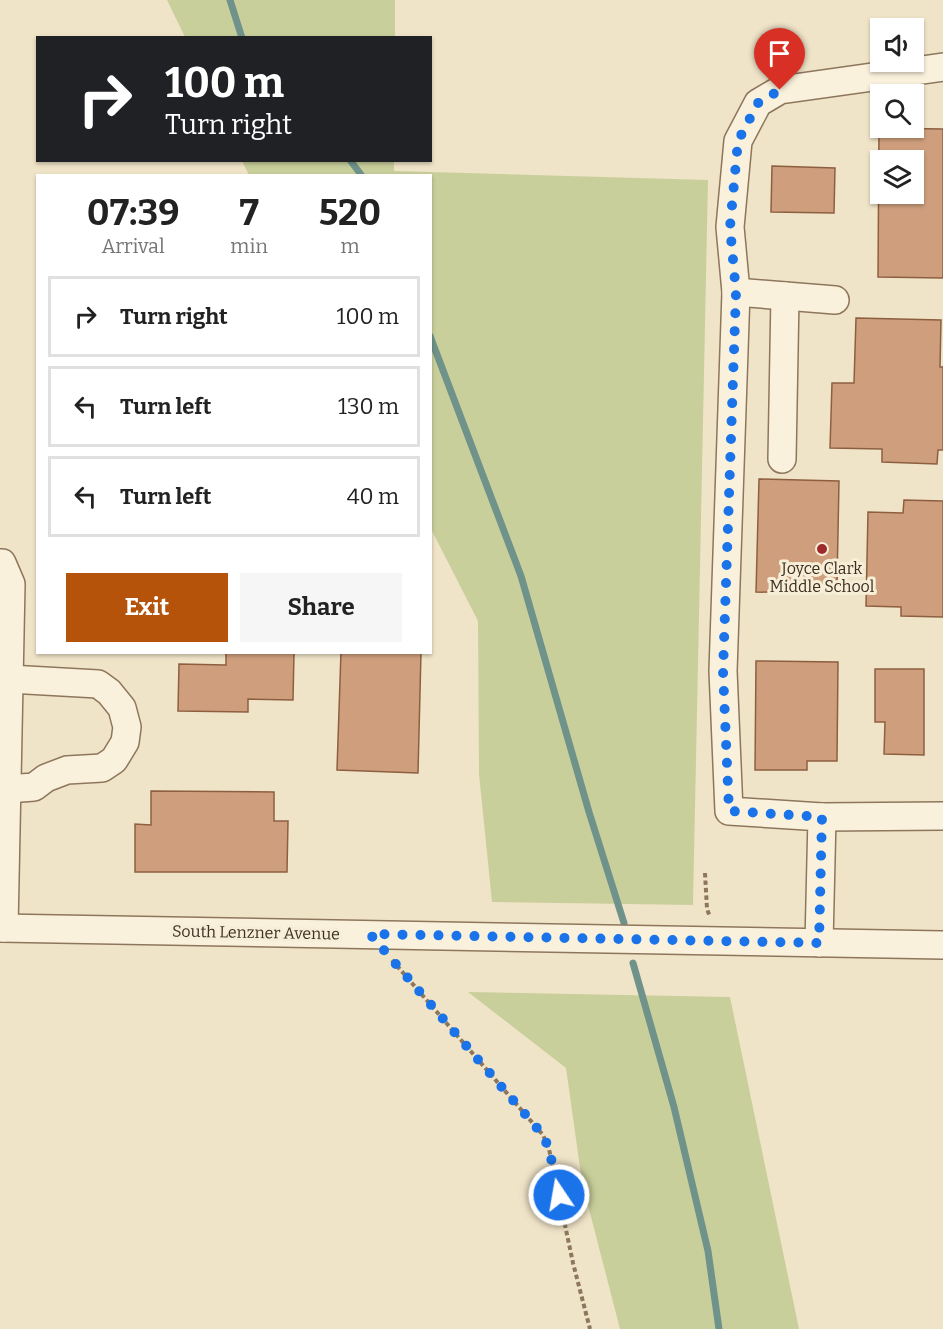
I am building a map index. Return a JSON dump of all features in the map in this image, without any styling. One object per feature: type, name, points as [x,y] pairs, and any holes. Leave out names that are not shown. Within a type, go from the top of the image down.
[{"type":"street","points":[[943,67],[780,90],[758,103],[738,141],[730,227],[736,292],[723,671],[729,811],[822,817],[943,816]]},
{"type":"street","points":[[736,292],[835,300]]},
{"type":"street","points":[[782,459],[785,296]]},
{"type":"street","points":[[0,563],[12,584],[2,928]]},
{"type":"street","points":[[7,789],[34,787],[46,778],[67,770],[102,768],[114,760],[125,742],[127,727],[122,708],[98,684],[9,679]]},
{"type":"street","points":[[819,943],[822,817]]},
{"type":"street","name":"South Lenzner Avenue","points":[[2,928],[943,945]]},
{"type":"path","points":[[370,934],[543,1135],[549,1149],[573,1263],[590,1329]]},
{"type":"green space","points":[[167,0],[395,0],[395,36],[185,36]]},
{"type":"green space","points":[[242,162],[394,162],[394,171],[708,180],[693,905],[492,902],[479,774],[478,621],[432,531],[432,174],[248,174]]},
{"type":"green space","points":[[468,992],[730,997],[799,1329],[620,1329],[582,1182],[566,1068]]},
{"type":"building","points":[[924,129],[943,129],[943,278],[878,277],[878,204],[924,204],[924,150],[879,150],[879,138],[924,138]]},
{"type":"building","points":[[772,166],[835,168],[834,213],[771,212]]},
{"type":"building","points":[[856,318],[941,320],[943,450],[938,450],[937,464],[882,462],[882,449],[830,448],[832,383],[854,383]]},
{"type":"building","points":[[759,479],[839,481],[837,584],[809,583],[809,593],[756,592]]},
{"type":"building","points":[[904,500],[943,501],[943,617],[901,616],[901,607],[866,606],[868,512],[903,513]]},
{"type":"building","points":[[226,654],[294,654],[293,700],[248,699],[248,712],[178,711],[179,664],[226,665]]},
{"type":"building","points":[[341,654],[421,654],[418,773],[337,770]]},
{"type":"building","points":[[756,661],[838,662],[837,761],[807,761],[807,770],[755,770]]},
{"type":"building","points":[[875,669],[924,669],[924,755],[884,754],[885,722],[875,722]]},
{"type":"building","points":[[151,791],[274,792],[274,821],[288,821],[287,872],[135,872],[135,824],[151,825]]},
{"type":"waterway","points":[[230,0],[241,36]]},
{"type":"waterway","points":[[352,162],[360,174]]},
{"type":"waterway","points":[[432,341],[521,576],[589,812],[624,923]]},
{"type":"waterway","points":[[633,963],[674,1107],[708,1251],[719,1329]]},
{"type":"place","name":"Joyce Clark Middle School","points":[[822,549]]},
{"type":"route","points":[[559,1195],[549,1149],[543,1135],[370,934],[819,943],[822,817],[729,811],[723,671],[736,292],[730,227],[738,141],[758,103],[780,90]]}]
